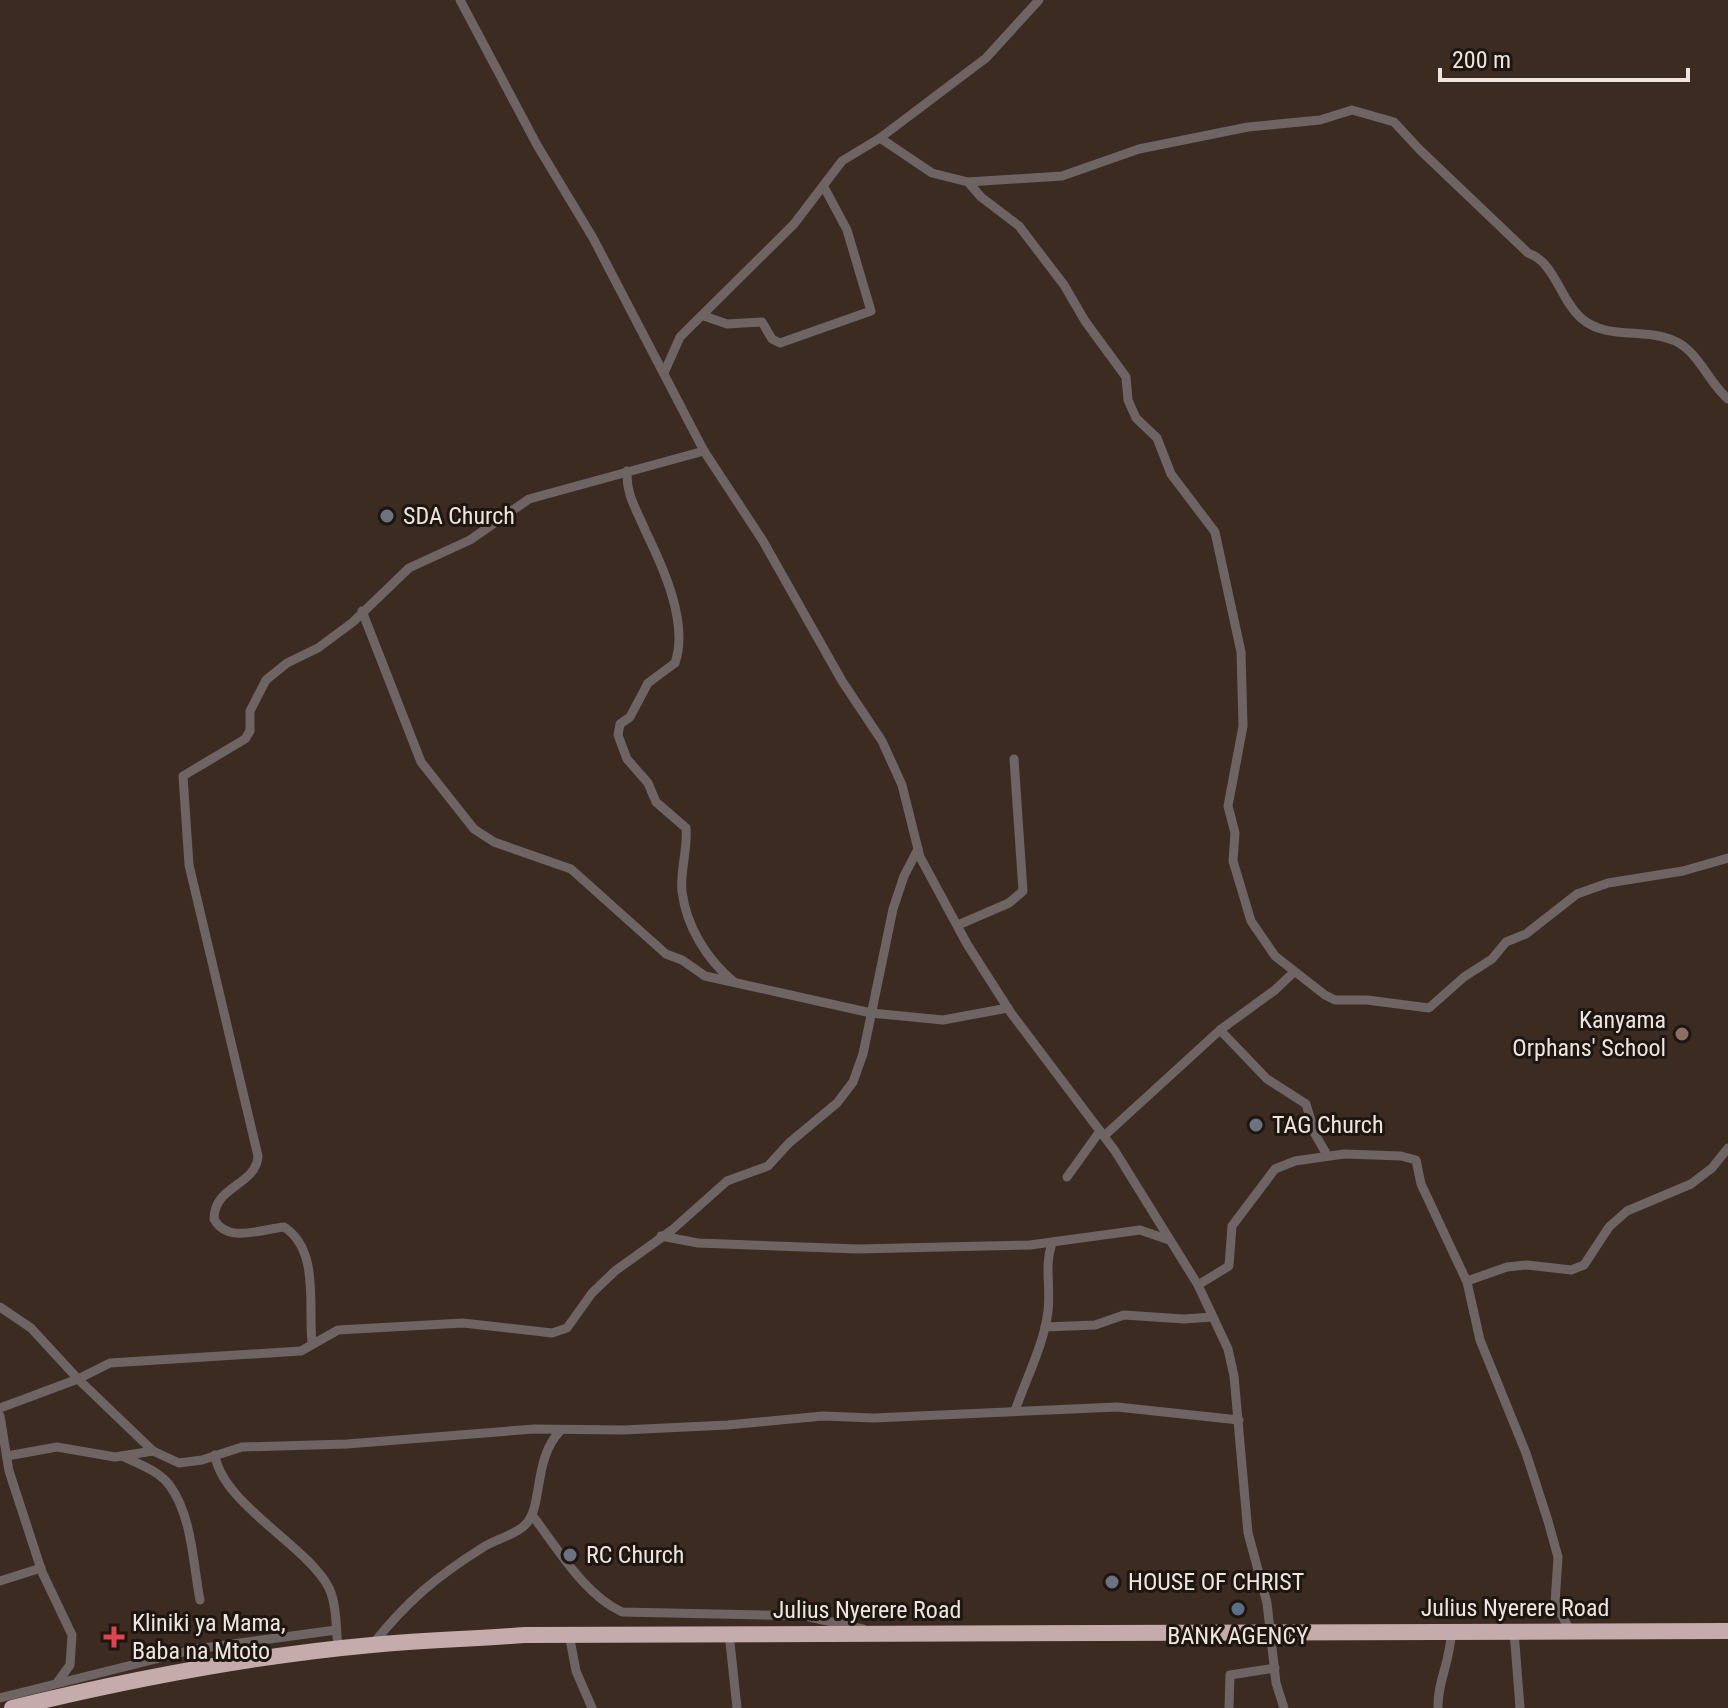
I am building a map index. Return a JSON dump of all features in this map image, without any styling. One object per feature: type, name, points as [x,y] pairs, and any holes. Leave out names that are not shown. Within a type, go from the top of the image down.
[{"type":"highway","name":"Julius Nyerere Road","points":[[12,1708],[56,1690],[338,1649],[569,1634],[1728,1631]]},
{"type":"street","points":[[460,0],[537,145],[593,238],[704,451],[763,541],[842,681],[882,741],[902,785],[918,849],[967,944],[1008,1008],[1102,1134],[1198,1285],[1231,1362],[1248,1533],[1267,1603],[1275,1668],[1284,1708]]},
{"type":"street","points":[[664,373],[680,337],[704,316],[824,187],[842,161],[880,138],[963,72],[986,58],[1039,0]]},
{"type":"street","points":[[880,138],[932,173],[968,182],[1062,176],[1139,149],[1248,127],[1312,122],[1348,111],[1385,118],[1403,129],[1420,150],[1528,253],[1541,259],[1580,317],[1608,331],[1652,333],[1686,347],[1728,399]]},
{"type":"street","points":[[968,182],[981,197],[1019,226],[1064,285],[1085,321],[1126,377],[1128,400],[1136,418],[1157,438],[1171,474],[1215,532],[1241,652],[1244,691],[1243,726],[1228,806],[1235,833],[1233,861],[1251,921],[1267,949],[1335,1000],[1367,1000],[1404,1008],[1429,1008],[1492,959],[1506,942],[1526,934],[1577,894],[1608,883],[1683,871],[1728,858]]},
{"type":"street","points":[[704,316],[727,324],[762,322],[772,339],[780,343],[871,311],[847,230],[824,187]]},
{"type":"street","points":[[312,1342],[310,1271],[294,1234],[284,1227],[251,1233],[229,1231],[214,1219],[219,1199],[225,1191],[249,1176],[256,1168],[258,1156],[189,865],[188,811],[182,781],[187,771],[245,739],[257,696],[275,671],[318,648],[399,574],[470,540],[523,502],[704,451]]},
{"type":"street","points":[[627,471],[628,494],[660,565],[680,637],[675,663],[648,683],[630,717],[620,724],[618,735],[627,759],[648,783],[656,802],[686,828],[682,890],[686,908],[710,961],[737,984]]},
{"type":"street","points":[[362,611],[421,762],[474,829],[494,842],[571,869],[666,954],[682,960],[705,976],[871,1013],[943,1020],[1008,1008]]},
{"type":"street","points":[[958,925],[1009,903],[1023,891],[1014,759]]},
{"type":"street","points":[[0,1408],[78,1379],[98,1367],[122,1361],[295,1352],[338,1330],[463,1323],[561,1331],[592,1293],[727,1181],[768,1166],[789,1143],[837,1103],[858,1074],[893,909],[904,876],[918,849]]},
{"type":"street","points":[[1067,1177],[1102,1134],[1220,1030],[1275,990],[1294,972]]},
{"type":"street","points":[[1220,1030],[1267,1079],[1306,1104],[1315,1134],[1327,1155]]},
{"type":"street","points":[[1467,1281],[1507,1267],[1527,1265],[1571,1270],[1584,1265],[1609,1227],[1627,1211],[1691,1184],[1712,1168],[1728,1148]]},
{"type":"street","points":[[1198,1285],[1229,1266],[1234,1223],[1270,1173],[1295,1161],[1327,1155],[1370,1154],[1416,1160],[1421,1184],[1467,1281],[1480,1340],[1526,1453],[1555,1541],[1558,1572],[1555,1603],[1571,1632]]},
{"type":"street","points":[[661,1236],[698,1243],[814,1249],[1052,1243],[1140,1230],[1169,1240]]},
{"type":"street","points":[[1015,1411],[1045,1327],[1050,1291],[1047,1262],[1052,1243]]},
{"type":"street","points":[[0,1307],[31,1328],[78,1379],[153,1451],[179,1463],[242,1447],[347,1444],[521,1429],[728,1425],[823,1416],[874,1418],[1117,1407],[1239,1420]]},
{"type":"street","points":[[1045,1327],[1095,1325],[1120,1316],[1213,1317]]},
{"type":"street","points":[[0,1416],[7,1456],[41,1568],[72,1635],[70,1665],[56,1690]]},
{"type":"street","points":[[373,1645],[423,1587],[484,1547],[522,1528],[532,1515],[541,1463],[561,1430]]},
{"type":"street","points":[[7,1456],[57,1447],[92,1455],[122,1456],[153,1451]]},
{"type":"street","points":[[215,1455],[224,1478],[263,1522],[319,1572],[330,1591],[338,1649]]},
{"type":"street","points":[[122,1456],[152,1471],[169,1484],[187,1529],[200,1600]]},
{"type":"street","points":[[532,1515],[571,1566],[606,1602],[622,1612],[805,1616],[878,1634]]},
{"type":"street","points":[[0,1581],[41,1568]]},
{"type":"street","points":[[0,1698],[56,1690],[196,1649],[336,1630]]},
{"type":"street","points":[[1514,1631],[1520,1708]]},
{"type":"street","points":[[729,1633],[737,1708]]},
{"type":"street","points":[[1438,1708],[1439,1689],[1451,1651],[1451,1633]]},
{"type":"street","points":[[569,1634],[576,1671],[591,1708]]},
{"type":"street","points":[[1229,1708],[1230,1675],[1275,1668]]},
{"type":"place","name":"SDA Church","points":[[387,516]]},
{"type":"place","name":"Kanyama Orphans' School","points":[[1682,1034]]},
{"type":"place","name":"TAG Church","points":[[1256,1125]]},
{"type":"place","name":"RC Church","points":[[570,1555]]},
{"type":"place","name":"HOUSE OF CHRIST","points":[[1112,1582]]},
{"type":"place","name":"BANK AGENCY","points":[[1238,1609]]},
{"type":"place","name":"Kliniki ya Mama, Baba na Mtoto","points":[[114,1637]]}]
